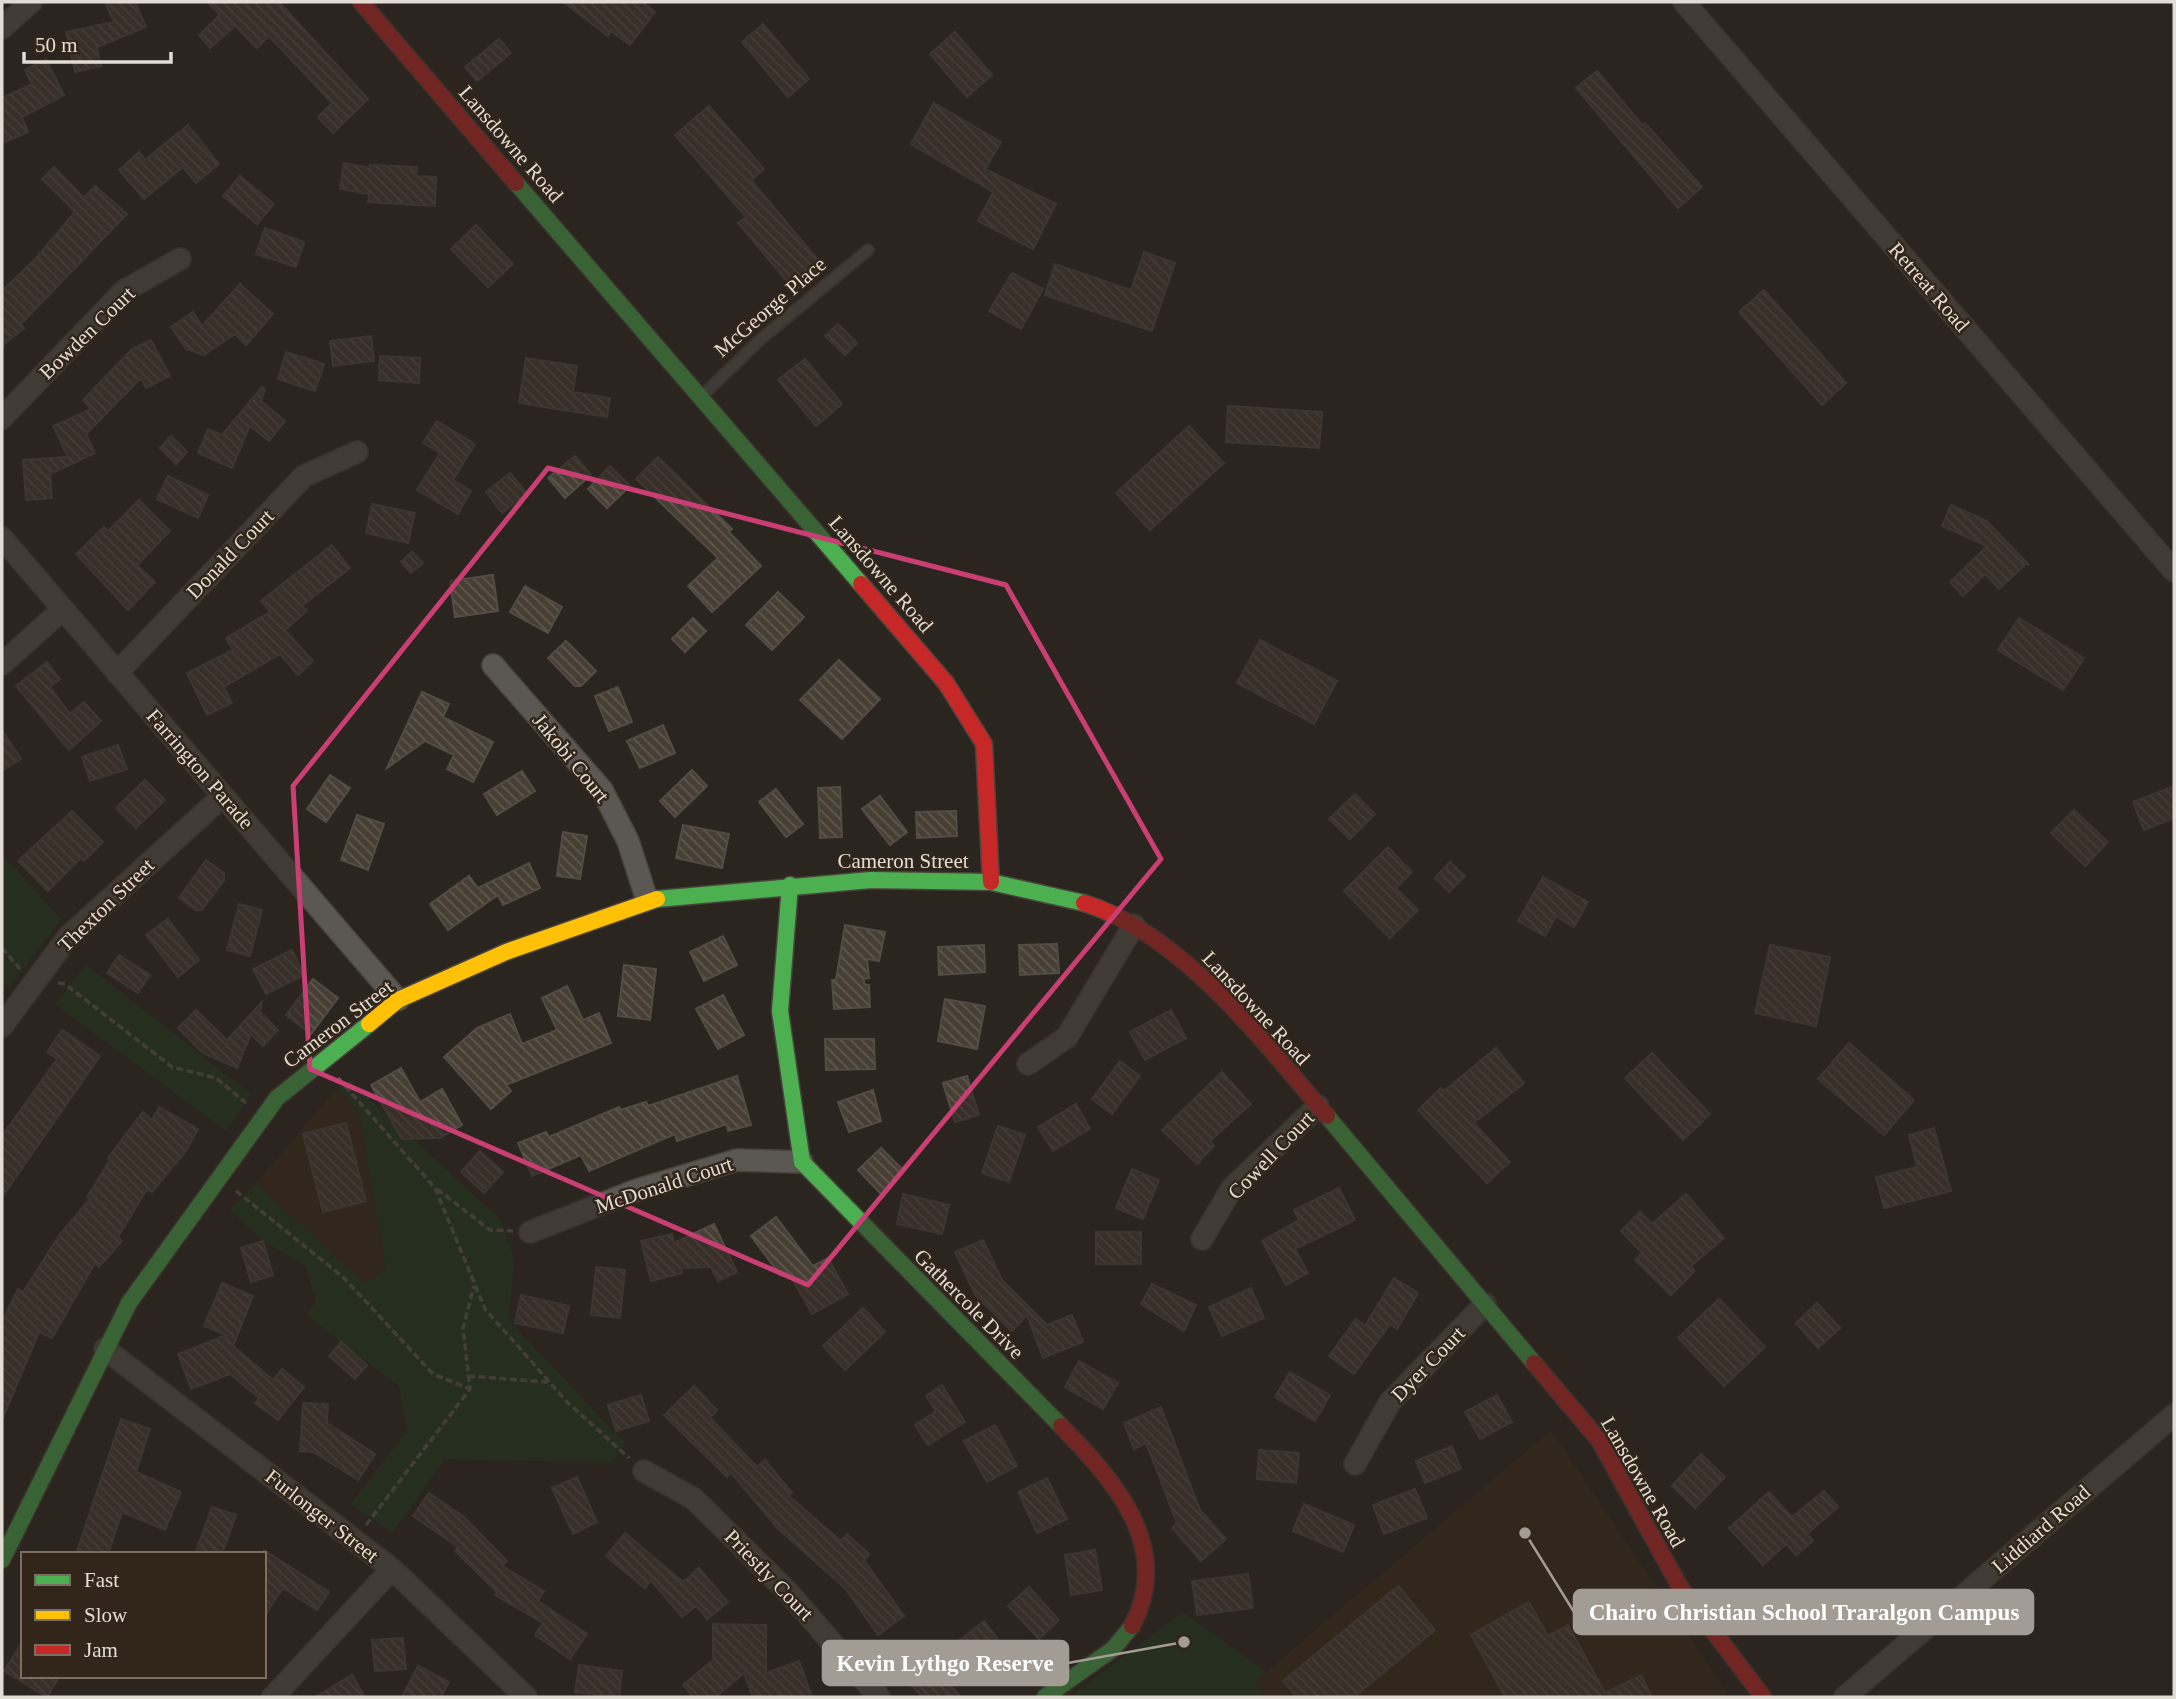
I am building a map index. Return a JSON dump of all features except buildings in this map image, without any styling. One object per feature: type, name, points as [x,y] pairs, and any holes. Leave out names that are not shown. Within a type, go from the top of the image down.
[{"type":"street","points":[[2,28],[31,2]]},
{"type":"street","name":"Lansdowne Road","points":[[361,2],[946,683],[984,744],[991,882],[1087,904],[1134,925],[1182,960],[1213,988],[1318,1107],[1599,1440],[1680,1587],[1763,1697]]},
{"type":"street","name":"Retreat Road","points":[[1684,2],[2174,571]]},
{"type":"street","name":"Bowden Court","points":[[2,418],[124,291],[180,259]]},
{"type":"street","name":"Donald Court","points":[[117,673],[304,476],[357,452]]},
{"type":"street","name":"Farrington Parade","points":[[2,538],[398,1000]]},
{"type":"street","points":[[2,664],[63,609]]},
{"type":"street","name":"Jakobi Court","points":[[493,664],[602,790],[628,841],[647,900]]},
{"type":"street","name":"Thexton Street","points":[[2,1026],[68,937],[223,796]]},
{"type":"street","name":"Cameron Street","points":[[2,1560],[130,1303],[219,1177],[277,1098],[398,1000],[506,952],[647,900],[790,885],[871,880],[991,882]]},
{"type":"street","points":[[790,885],[780,1011],[802,1162]]},
{"type":"street","points":[[1028,1064],[1068,1037],[1134,925]]},
{"type":"street","name":"Cowell Court","points":[[1202,1239],[1232,1188],[1318,1107]]},
{"type":"street","name":"McDonald Court","points":[[530,1232],[637,1190],[737,1160],[802,1162]]},
{"type":"street","name":"Gathercole Drive","points":[[802,1162],[1084,1449],[1118,1489],[1143,1535],[1149,1591],[1126,1638],[1045,1697]]},
{"type":"street","name":"Dyer Court","points":[[1355,1464],[1390,1402],[1485,1304]]},
{"type":"street","name":"Furlonger Street","points":[[105,1349],[391,1569],[526,1697]]},
{"type":"street","name":"Liddiard Road","points":[[1845,1697],[2174,1415]]},
{"type":"street","name":"Priestly Court","points":[[643,1471],[694,1499],[789,1594],[878,1697]]},
{"type":"street","points":[[273,1697],[391,1569]]},
{"type":"lane","name":"McGeorge Place","points":[[701,397],[762,338],[868,250]]},
{"type":"path","points":[[2,948],[33,982],[65,984],[173,1067],[216,1078],[263,1116]]},
{"type":"path","points":[[322,1061],[435,1188],[489,1230],[530,1232]]},
{"type":"path","points":[[219,1177],[343,1277],[433,1374],[470,1389]]},
{"type":"path","points":[[435,1188],[485,1309],[567,1402],[643,1471]]},
{"type":"path","points":[[355,1541],[470,1389],[463,1328],[474,1284]]},
{"type":"path","points":[[468,1376],[550,1382]]},
{"type":"highlighted area","points":[[548,468],[1006,585],[1161,859],[808,1285],[310,1069],[293,786]]},
{"type":"shaded area","points":[[337,1088],[359,1111],[386,1267],[366,1284],[256,1183]]},
{"type":"shaded area","points":[[1551,1430],[1727,1693],[1722,1697],[1264,1697],[1255,1682]]},
{"type":"green space","points":[[2,855],[61,919],[9,988],[2,981]]},
{"type":"green space","points":[[86,965],[251,1094],[226,1131],[55,1004]]},
{"type":"green space","points":[[350,1081],[500,1219],[514,1259],[509,1321],[625,1443],[613,1463],[445,1459],[392,1533],[351,1504],[407,1431],[399,1386],[306,1315],[316,1302],[306,1266],[263,1241],[230,1210],[256,1183],[366,1284],[386,1268],[359,1111],[337,1088]]},
{"type":"green space","points":[[1183,1612],[1266,1672],[1255,1682],[1264,1697],[1070,1697]]},
{"type":"traffic: fast","points":[[516,183],[861,584]]},
{"type":"traffic: fast","points":[[657,899],[871,880],[991,882],[1084,903]]},
{"type":"traffic: fast","points":[[790,885],[780,1011],[802,1162],[1061,1426]]},
{"type":"traffic: fast","points":[[2,1560],[129,1303],[277,1098],[369,1024]]},
{"type":"traffic: fast","points":[[1327,1116],[1534,1363]]},
{"type":"traffic: fast","points":[[1045,1697],[1113,1649],[1132,1626]]},
{"type":"traffic: slow","points":[[369,1024],[398,1000],[506,952],[657,899]]},
{"type":"traffic: jam","points":[[361,2],[516,183]]},
{"type":"traffic: jam","points":[[861,584],[946,683],[984,744],[991,882]]},
{"type":"traffic: jam","points":[[1084,903],[1120,918],[1187,964],[1247,1023],[1327,1116]]},
{"type":"traffic: jam","points":[[1534,1363],[1599,1440],[1680,1587],[1763,1697]]},
{"type":"traffic: jam","points":[[1061,1426],[1118,1492],[1142,1542],[1146,1569],[1143,1597],[1132,1626]]},
{"type":"place","name":"Chairo Christian School Traralgon Campus","points":[[1525,1533]]},
{"type":"place","name":"Kevin Lythgo Reserve","points":[[1184,1642]]}]
